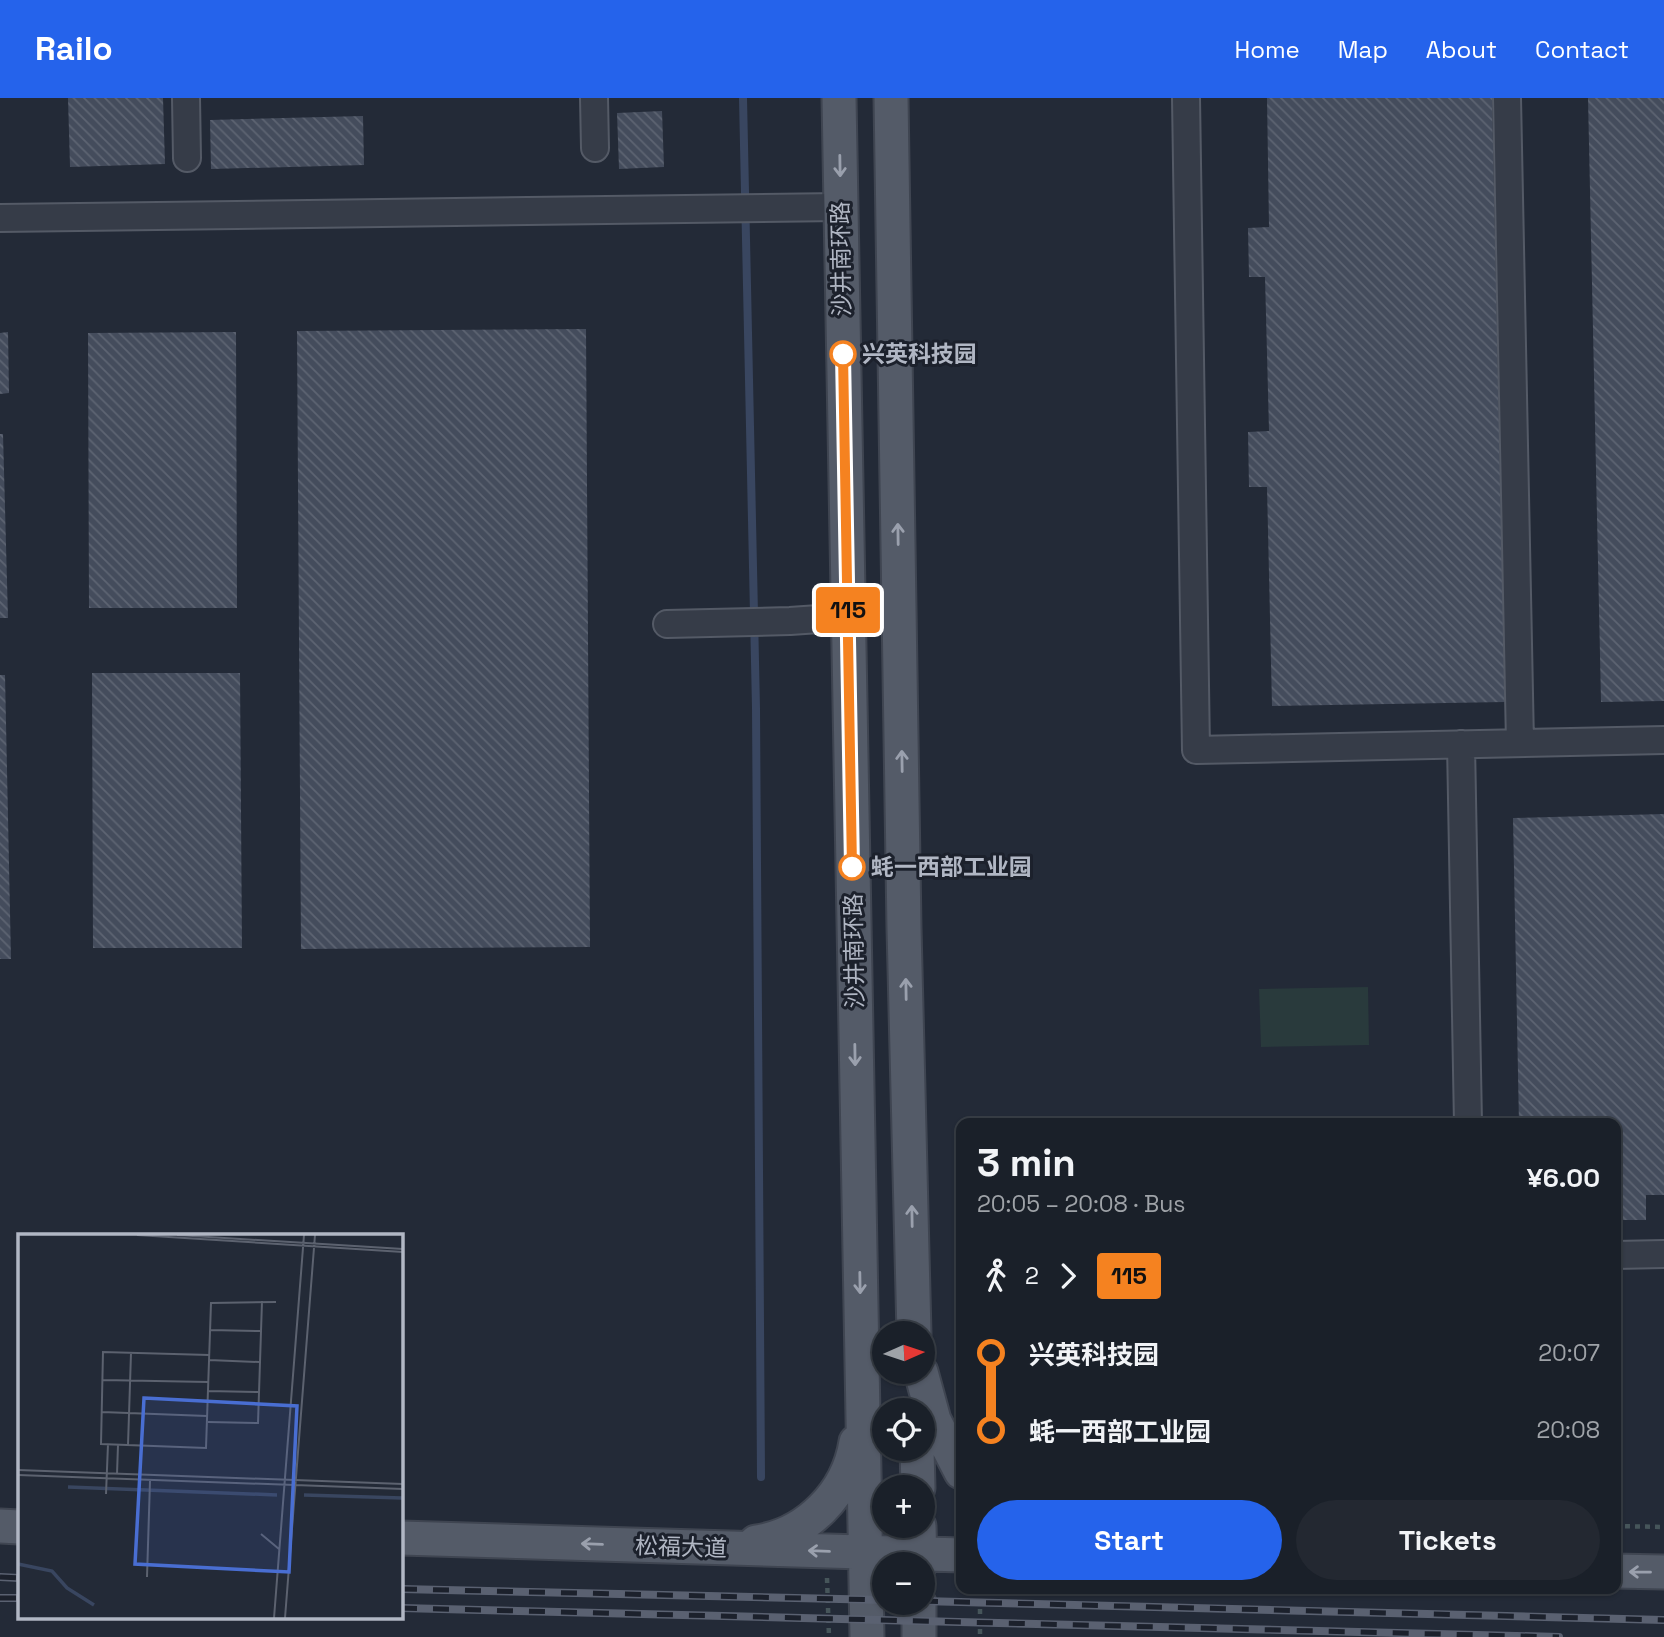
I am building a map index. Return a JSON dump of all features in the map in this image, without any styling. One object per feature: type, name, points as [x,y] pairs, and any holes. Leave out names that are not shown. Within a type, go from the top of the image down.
[{"type":"main road","name":"沙井南环路","points":[[839,98],[867,1637]]},
{"type":"main road","points":[[891,98],[904,915],[915,1321]]},
{"type":"main road","points":[[924,1384],[934,1420],[956,1462]]},
{"type":"main road","points":[[718,1548],[773,1540],[801,1527],[818,1513],[835,1495],[854,1456],[862,1401]]},
{"type":"main road","points":[[0,1526],[18,1527]]},
{"type":"main road","name":"松福大道","points":[[402,1538],[865,1553],[919,1548],[956,1554]]},
{"type":"main road","points":[[1621,1571],[1664,1572]]},
{"type":"main road","points":[[919,1615],[919,1637]]},
{"type":"street","points":[[186,98],[187,158]]},
{"type":"street","points":[[594,98],[596,148]]},
{"type":"street","points":[[1186,98],[1195,750],[1664,740]]},
{"type":"street","points":[[1507,98],[1520,743]]},
{"type":"street","points":[[0,218],[841,207]]},
{"type":"street","points":[[667,624],[848,617]]},
{"type":"street","points":[[1461,744],[1468,1118]]},
{"type":"street","points":[[1621,1255],[1664,1254]]},
{"type":"path","points":[[1621,1526],[1664,1527]]},
{"type":"path","points":[[827,1576],[828,1637]]},
{"type":"path","points":[[980,1594],[981,1637]]},
{"type":"shaded area","points":[[1368,987],[1369,1045],[1261,1047],[1259,989]]},
{"type":"building","points":[[68,98],[163,98],[165,164],[70,167]]},
{"type":"building","points":[[1267,98],[1492,98],[1505,702],[1272,706],[1267,487],[1249,487],[1248,432],[1269,431],[1265,277],[1249,277],[1248,228],[1269,227]]},
{"type":"building","points":[[1588,98],[1664,98],[1664,701],[1601,702]]},
{"type":"building","points":[[662,111],[664,167],[619,169],[617,113]]},
{"type":"building","points":[[363,116],[364,165],[211,169],[210,120]]},
{"type":"building","points":[[586,329],[590,947],[301,949],[297,331]]},
{"type":"building","points":[[8,332],[9,393],[0,394],[0,333]]},
{"type":"building","points":[[236,332],[237,608],[89,608],[88,333]]},
{"type":"building","points":[[0,434],[3,434],[8,618],[0,618]]},
{"type":"building","points":[[92,673],[240,673],[242,948],[93,948]]},
{"type":"building","points":[[0,675],[5,675],[11,959],[0,959]]},
{"type":"building","points":[[1664,814],[1664,1195],[1646,1195],[1646,1220],[1621,1220],[1621,1118],[1519,1118],[1513,818]]},
{"type":"waterway","points":[[743,98],[756,708],[761,1477]]},
{"type":"railway","points":[[0,1577],[18,1578]]},
{"type":"railway","points":[[402,1589],[872,1600]]},
{"type":"railway","points":[[0,1598],[18,1598]]},
{"type":"railway","points":[[935,1601],[1664,1620]]},
{"type":"railway","points":[[402,1608],[1559,1637]]},
{"type":"bus line","name":"115","points":[[843,354],[852,867]]},
{"type":"place","name":"兴英科技园","points":[[843,354]]},
{"type":"place","name":"蚝一西部工业园","points":[[852,867]]}]
